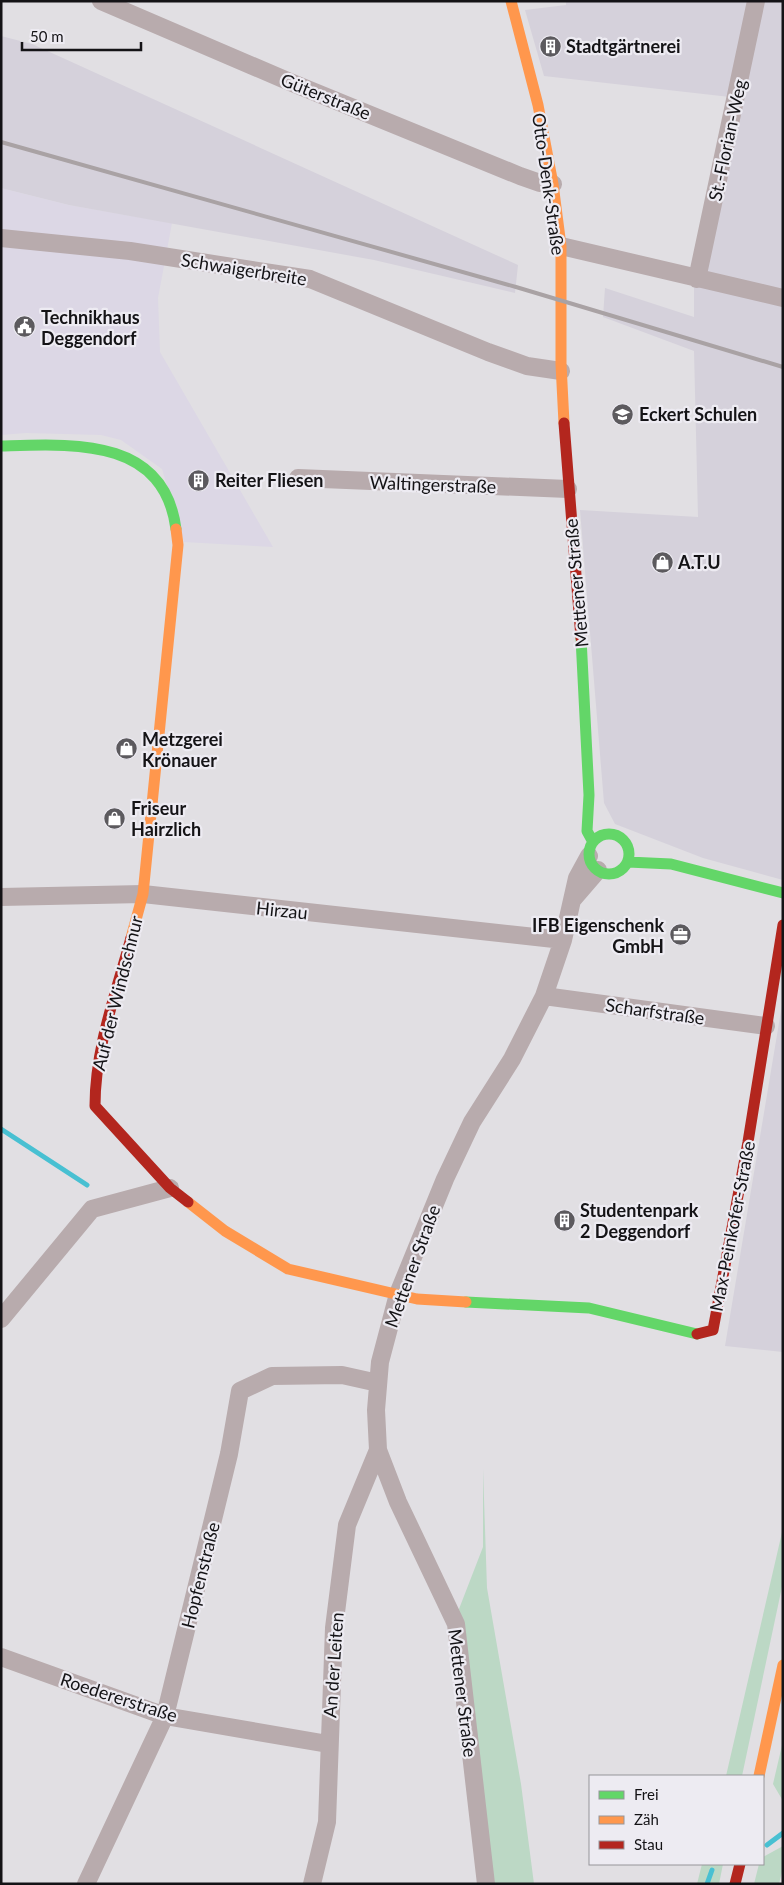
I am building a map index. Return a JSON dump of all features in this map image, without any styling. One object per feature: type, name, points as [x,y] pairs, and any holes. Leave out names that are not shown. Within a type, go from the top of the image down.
[{"type":"street","name":"Güterstraße","points":[[101,1],[125,5],[290,82],[520,176],[540,183],[553,184]]},
{"type":"street","name":"Otto-Denk-Straße","points":[[510,1],[538,105],[553,184],[561,246],[561,371]]},
{"type":"street","name":"St.-Florian-Weg","points":[[697,279],[756,1]]},
{"type":"street","name":"Schwaigerbreite","points":[[1,238],[139,252],[310,279],[488,352],[527,366],[561,371]]},
{"type":"street","points":[[561,246],[783,298]]},
{"type":"street","name":"Mettener Straße","points":[[486,1884],[456,1624],[398,1502],[378,1450],[378,1383],[382,1350],[398,1294],[445,1180],[472,1122],[512,1059],[544,996],[563,940],[577,878],[594,856],[587,831],[588,795],[585,690],[568,489],[561,371]]},
{"type":"street","name":"Auf der Windschnur","points":[[1,446],[52,444],[90,447],[113,451],[131,457],[159,480],[169,497],[178,520],[178,545],[143,894],[100,1050],[95,1081],[95,1106],[170,1188],[225,1231],[288,1269],[398,1294]]},
{"type":"street","name":"Waltingerstraße","points":[[298,478],[568,489]]},
{"type":"street","name":"Mettener Straße","points":[[588,795],[603,826]]},
{"type":"street","points":[[639,849],[622,870],[612,874],[594,856],[603,826],[639,849],[671,864],[783,893]]},
{"type":"street","points":[[628,862],[671,864]]},
{"type":"street","name":"Hirzau","points":[[1,897],[143,894],[563,940]]},
{"type":"street","name":"Max-Peinkofer-Straße","points":[[398,1294],[417,1299],[589,1308],[698,1334],[713,1330],[748,1142],[783,926]]},
{"type":"street","name":"Scharfstraße","points":[[544,996],[766,1026]]},
{"type":"street","points":[[2,1313],[92,1209],[170,1188]]},
{"type":"street","name":"Hopfenstraße","points":[[86,1884],[165,1716],[229,1454],[240,1391],[272,1376],[342,1376],[378,1383]]},
{"type":"street","name":"An der Leiten","points":[[312,1884],[327,1822],[328,1744],[334,1628],[347,1525],[378,1450]]},
{"type":"street","name":"Roedererstraße","points":[[1,1657],[165,1716],[328,1744]]},
{"type":"street","points":[[759,1775],[783,1666]]},
{"type":"street","points":[[735,1884],[740,1865]]},
{"type":"shaded area","points":[[566,1],[783,1],[783,880],[703,858],[615,824],[604,803],[580,510],[698,517],[694,351],[603,317],[605,288],[694,317],[694,266],[730,97],[544,76],[525,10],[566,5]]},
{"type":"shaded area","points":[[1,36],[32,44],[518,265],[515,293],[374,260],[69,205],[1,188]]},
{"type":"shaded area","points":[[1,188],[69,205],[172,223],[158,298],[160,352],[273,547],[184,542],[162,469],[121,440],[101,435],[26,433],[1,435]]},
{"type":"shaded area","points":[[783,999],[783,1352],[725,1346]]},
{"type":"green space","points":[[483,1469],[487,1588],[521,1784],[534,1884],[493,1884],[459,1609],[483,1547]]},
{"type":"green space","points":[[783,1528],[783,1582],[742,1775],[726,1775]]},
{"type":"green space","points":[[783,1741],[783,1801],[773,1784]]},
{"type":"green space","points":[[783,1846],[783,1868],[779,1884],[754,1884],[759,1865],[764,1865],[764,1856]]},
{"type":"green space","points":[[702,1865],[723,1865],[719,1884],[697,1884]]},
{"type":"waterway","points":[[1,1129],[87,1185]]},
{"type":"waterway","points":[[767,1845],[783,1833]]},
{"type":"waterway","points":[[707,1884],[712,1870]]},
{"type":"railway","points":[[1,142],[516,287],[783,367]]},
{"type":"traffic: fast","points":[[1,446],[57,445],[85,447],[111,452],[134,462],[154,477],[168,499],[176,529]]},
{"type":"traffic: fast","points":[[581,638],[589,795],[587,831],[593,842]]},
{"type":"traffic: fast","points":[[605,834],[613,834],[620,837],[626,843],[629,854],[626,865],[620,871],[613,874],[605,874],[598,871],[592,865],[589,858],[589,850],[592,843],[598,837],[605,834]]},
{"type":"traffic: fast","points":[[628,862],[671,864],[783,893]]},
{"type":"traffic: fast","points":[[466,1302],[589,1308],[697,1334]]},
{"type":"traffic: slow","points":[[511,1],[538,105],[553,184],[561,246],[561,364],[564,423]]},
{"type":"traffic: slow","points":[[131,938],[143,894],[178,545],[176,529]]},
{"type":"traffic: slow","points":[[188,1202],[225,1231],[288,1269],[417,1299],[466,1302]]},
{"type":"traffic: slow","points":[[759,1775],[783,1665]]},
{"type":"traffic: jam","points":[[564,423],[581,638]]},
{"type":"traffic: jam","points":[[697,1334],[713,1330],[748,1142],[783,925]]},
{"type":"traffic: jam","points":[[131,938],[102,1042],[95,1106],[170,1188],[188,1202]]},
{"type":"traffic: jam","points":[[735,1884],[740,1865]]},
{"type":"place","name":"Stadtgärtnerei","points":[[550,46]]},
{"type":"place","name":"Technikhaus Deggendorf","points":[[25,327]]},
{"type":"place","name":"Eckert Schulen","points":[[623,414]]},
{"type":"place","name":"Reiter Fliesen","points":[[199,480]]},
{"type":"place","name":"A.T.U","points":[[662,562]]},
{"type":"place","name":"Metzgerei Krönauer","points":[[126,749]]},
{"type":"place","name":"Friseur Hairzlich","points":[[115,818]]},
{"type":"place","name":"IFB Eigenschenk GmbH","points":[[680,935]]},
{"type":"place","name":"Studentenpark 2 Deggendorf","points":[[564,1220]]}]
